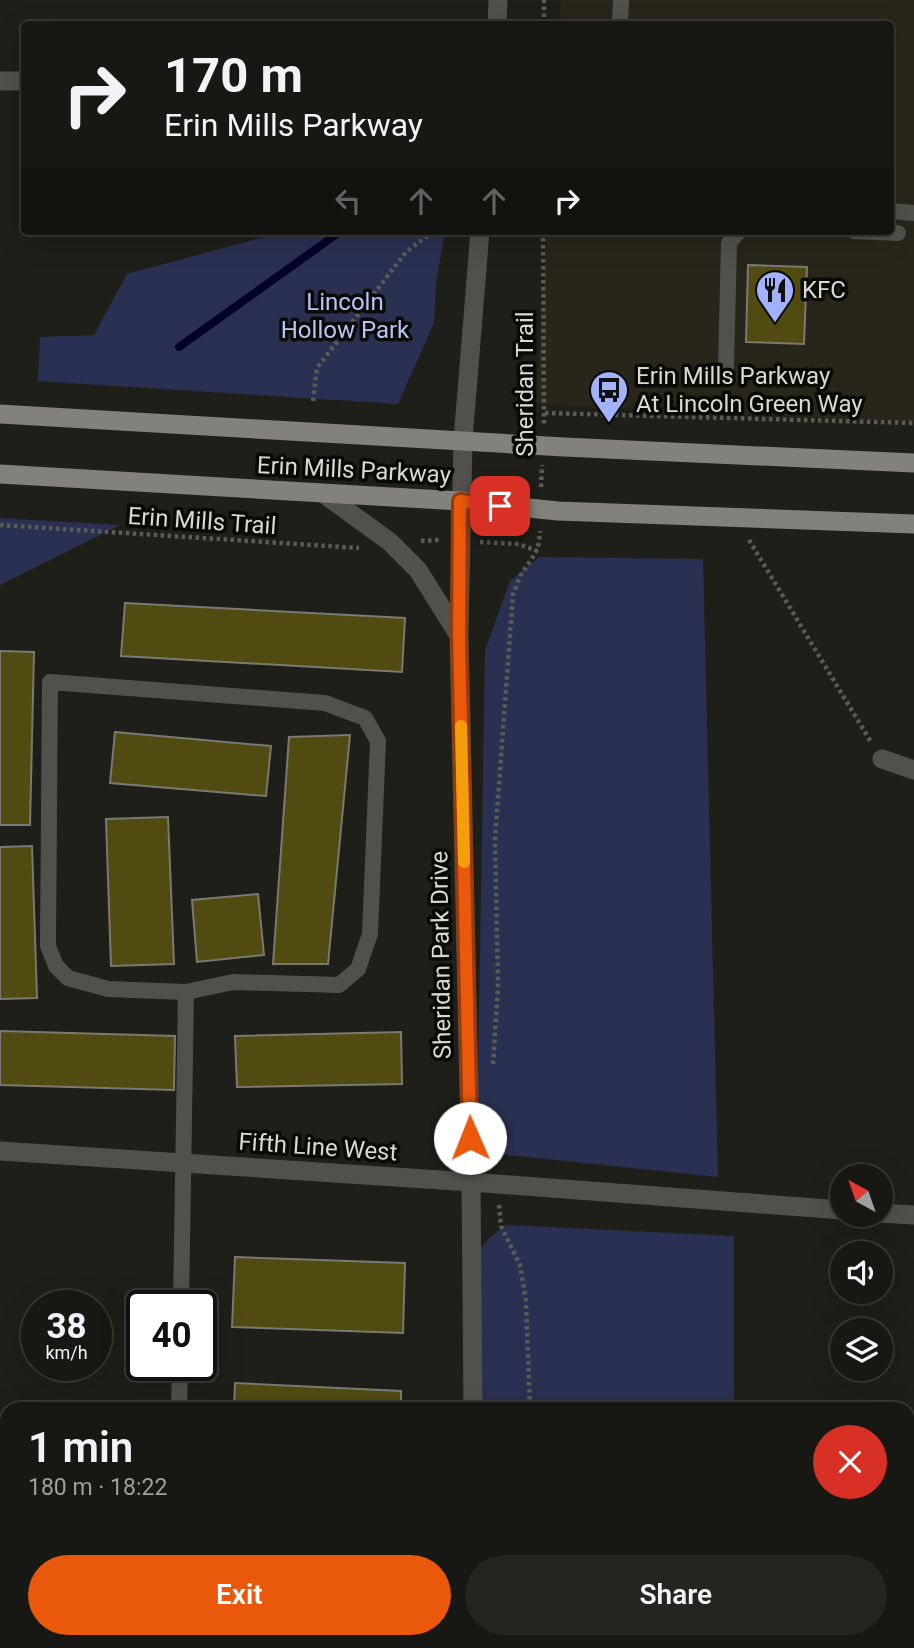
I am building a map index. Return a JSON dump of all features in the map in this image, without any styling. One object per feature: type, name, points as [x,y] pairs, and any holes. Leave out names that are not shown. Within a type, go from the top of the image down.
[{"type":"main road","name":"Erin Mills Parkway","points":[[0,414],[914,463]]},
{"type":"main road","name":"Erin Mills Parkway","points":[[0,474],[460,501],[541,510],[914,524]]},
{"type":"street","points":[[497,21],[498,0]]},
{"type":"street","points":[[0,81],[21,80]]},
{"type":"street","name":"Sheridan Park Drive","points":[[473,1402],[459,635],[463,440],[480,235]]},
{"type":"street","points":[[324,494],[390,541],[418,570],[459,635]]},
{"type":"street","points":[[882,759],[914,770]]},
{"type":"street","name":"Fifth Line West","points":[[0,1151],[830,1209]]},
{"type":"street","points":[[893,1214],[914,1215]]},
{"type":"lane","points":[[620,21],[621,0]]},
{"type":"lane","points":[[894,211],[914,213]]},
{"type":"lane","points":[[894,233],[898,233]]},
{"type":"lane","points":[[726,367],[729,243],[736,235]]},
{"type":"lane","points":[[50,682],[325,704],[365,718],[378,741],[370,934],[358,969],[339,985],[233,982],[186,992],[108,989],[68,978],[57,966],[48,946],[50,682]]},
{"type":"lane","points":[[181,1290],[186,992]]},
{"type":"lane","points":[[179,1402],[180,1381]]},
{"type":"path","points":[[544,0],[544,21]]},
{"type":"path","points":[[313,401],[317,368],[406,252],[429,235]]},
{"type":"path","name":"Sheridan Trail","points":[[493,1065],[498,987],[495,839],[513,594],[540,544],[545,413],[542,385],[542,235]]},
{"type":"path","points":[[545,413],[914,423]]},
{"type":"path","points":[[736,518],[882,759]]},
{"type":"path","name":"Erin Mills Trail","points":[[0,525],[365,548]]},
{"type":"path","points":[[519,544],[537,551]]},
{"type":"path","points":[[501,1226],[520,1265],[526,1301],[530,1402]]},
{"type":"shaded area","points":[[561,0],[914,0],[914,422],[536,404],[547,235],[894,235],[894,21],[560,21]]},
{"type":"green space","name":"Lincoln Hollow Park","points":[[444,235],[436,284],[434,323],[398,404],[38,381],[40,337],[94,335],[127,274],[264,237]]},
{"type":"green space","points":[[0,518],[120,525],[0,585]]},
{"type":"green space","points":[[539,557],[703,559],[718,1177],[488,1153],[477,1134],[485,650],[510,581]]},
{"type":"green space","points":[[506,1225],[734,1236],[734,1402],[482,1402],[479,1251],[489,1238]]},
{"type":"building","points":[[748,265],[807,267],[804,344],[746,342]]},
{"type":"building","points":[[125,603],[405,618],[402,672],[121,656]]},
{"type":"building","points":[[0,651],[34,652],[30,825],[0,825]]},
{"type":"building","points":[[115,732],[271,746],[266,796],[110,783]]},
{"type":"building","points":[[350,735],[328,964],[273,964],[289,737]]},
{"type":"building","points":[[168,817],[174,964],[111,966],[106,819]]},
{"type":"building","points":[[32,846],[37,998],[0,999],[0,847]]},
{"type":"building","points":[[258,894],[264,955],[197,962],[192,900]]},
{"type":"building","points":[[0,1031],[175,1036],[174,1090],[0,1085]]},
{"type":"building","points":[[401,1032],[402,1084],[237,1087],[235,1036]]},
{"type":"building","points":[[235,1257],[405,1263],[403,1333],[232,1327]]},
{"type":"building","points":[[235,1383],[401,1391],[401,1402],[234,1402]]},
{"type":"waterway","points":[[179,347],[335,235]]},
{"type":"slow traffic","points":[[461,726],[464,862]]},
{"type":"place","name":"KFC","points":[[775,324]]},
{"type":"place","name":"Erin Mills Parkway At Lincoln Green Way","points":[[609,424]]},
{"type":"route","points":[[470,1138],[459,635],[460,501],[500,506]]}]
